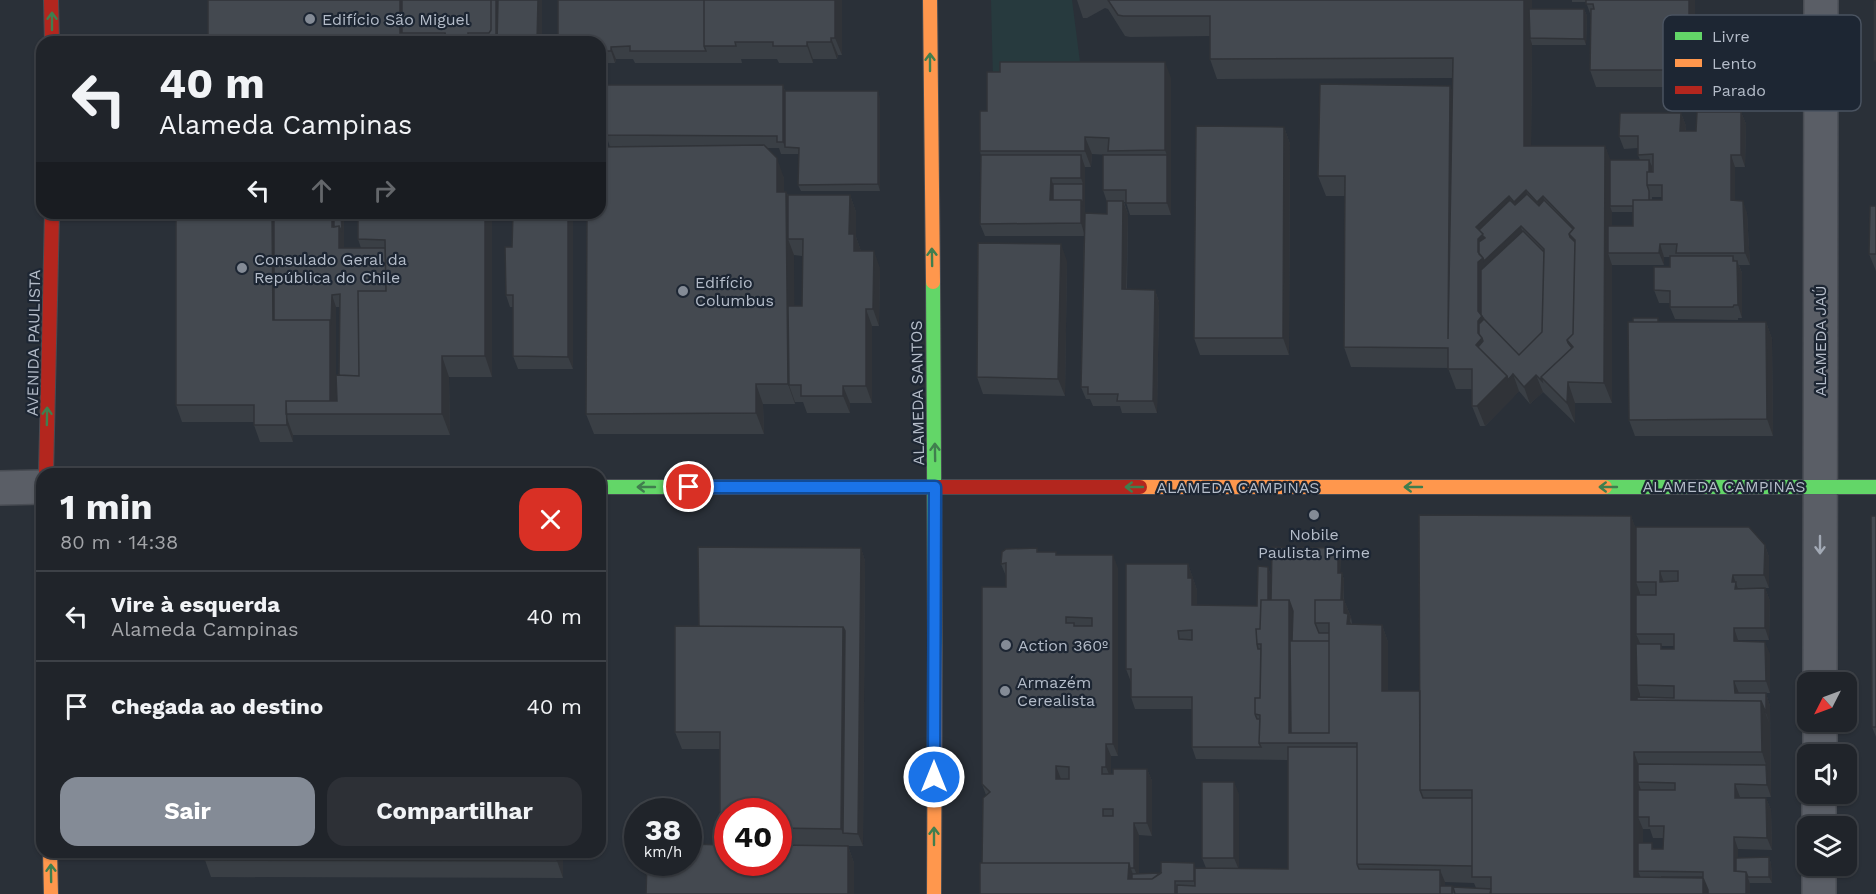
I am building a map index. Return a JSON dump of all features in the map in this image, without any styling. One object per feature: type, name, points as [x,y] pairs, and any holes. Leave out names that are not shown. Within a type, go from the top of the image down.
[{"type":"street","points":[[51,0],[52,36]]},
{"type":"street","name":"ALAMEDA SANTOS","points":[[930,0],[935,487],[934,894]]},
{"type":"street","name":"ALAMEDA JAÚ","points":[[1821,0],[1821,15]]},
{"type":"street","name":"ALAMEDA JAÚ","points":[[1820,672],[1821,111]]},
{"type":"street","name":"AVENIDA PAULISTA","points":[[46,468],[52,219]]},
{"type":"street","points":[[0,488],[36,487]]},
{"type":"street","name":"ALAMEDA CAMPINAS","points":[[606,487],[1876,487]]},
{"type":"street","points":[[50,858],[51,894]]},
{"type":"street","points":[[1819,876],[1819,894]]},
{"type":"green space","points":[[991,0],[1072,0],[1082,78],[993,79]]},
{"type":"building","name":"Edifício São Miguel","points":[[208,0],[400,0],[400,33],[445,33],[445,36],[208,36]]},
{"type":"building","points":[[402,0],[491,0],[491,30],[489,33],[446,36],[445,33],[402,33]]},
{"type":"building","points":[[491,0],[496,0],[496,36],[468,36],[468,33],[489,33],[491,30]]},
{"type":"building","points":[[498,0],[538,0],[537,36],[497,36]]},
{"type":"building","points":[[558,0],[704,0],[704,46],[706,51],[630,51],[630,46],[611,47],[611,51],[606,51],[606,36],[558,36]]},
{"type":"building","points":[[704,0],[835,0],[835,38],[831,38],[831,42],[807,42],[807,46],[773,46],[773,42],[735,42],[736,46],[704,46]]},
{"type":"building","points":[[1108,0],[1524,0],[1524,146],[1605,146],[1604,383],[1568,382],[1567,403],[1541,377],[1573,347],[1567,340],[1573,334],[1575,240],[1569,234],[1574,228],[1543,196],[1537,202],[1526,190],[1514,202],[1509,196],[1476,227],[1483,234],[1478,239],[1478,252],[1483,258],[1478,262],[1478,311],[1482,316],[1478,321],[1478,333],[1482,338],[1476,345],[1507,376],[1477,406],[1472,406],[1472,369],[1448,369],[1448,348],[1344,347],[1345,176],[1318,176],[1320,84],[1450,86],[1448,339],[1453,58],[1210,59],[1210,16],[1123,16],[1118,15]]},
{"type":"building","points":[[1586,0],[1689,0],[1689,15],[1663,15],[1663,70],[1590,70],[1591,9],[1594,9],[1593,4],[1586,4]]},
{"type":"building","points":[[1874,0],[1876,0],[1876,61],[1874,61]]},
{"type":"building","points":[[1529,9],[1584,9],[1584,39],[1530,38]]},
{"type":"building","points":[[1000,62],[1165,62],[1165,150],[1108,151],[1109,138],[1085,137],[1085,151],[980,151],[980,111],[987,111],[987,72],[1000,72]]},
{"type":"building","points":[[606,85],[783,85],[783,142],[777,142],[777,136],[606,135]]},
{"type":"building","points":[[785,91],[878,91],[878,184],[798,185],[799,148],[785,147]]},
{"type":"building","points":[[1697,112],[1741,112],[1741,155],[1731,155],[1731,200],[1743,201],[1745,253],[1676,253],[1677,244],[1660,244],[1659,253],[1608,253],[1608,226],[1633,226],[1633,200],[1662,200],[1662,185],[1647,185],[1647,172],[1653,172],[1653,154],[1638,155],[1638,136],[1619,136],[1620,113],[1681,113],[1680,131],[1696,131]]},
{"type":"building","points":[[1196,126],[1284,127],[1283,338],[1194,338]]},
{"type":"building","points":[[764,145],[777,158],[777,192],[786,192],[788,384],[756,384],[756,413],[586,414],[587,219],[606,219],[606,147]]},
{"type":"building","points":[[981,155],[1081,155],[1081,178],[1051,178],[1050,200],[1081,200],[1081,223],[980,224]]},
{"type":"building","points":[[1103,155],[1167,155],[1167,203],[1126,203],[1126,190],[1103,190]]},
{"type":"building","points":[[1610,160],[1649,160],[1647,185],[1649,200],[1633,200],[1633,206],[1610,206]]},
{"type":"building","points":[[1053,184],[1083,184],[1083,206],[1081,200],[1053,200]]},
{"type":"building","points":[[1527,194],[1539,206],[1544,200],[1573,229],[1569,234],[1575,242],[1573,334],[1567,340],[1572,348],[1541,377],[1542,381],[1536,375],[1524,387],[1513,374],[1508,380],[1507,376],[1478,347],[1483,341],[1479,334],[1479,324],[1484,319],[1519,355],[1542,332],[1544,249],[1521,226],[1484,261],[1479,254],[1479,242],[1485,238],[1479,230],[1510,200],[1515,205]]},
{"type":"building","points":[[788,195],[850,195],[849,234],[854,234],[854,251],[874,251],[873,309],[866,309],[866,386],[843,386],[843,396],[801,396],[801,385],[789,385],[788,306],[802,306],[803,239],[788,239]]},
{"type":"building","points":[[1107,201],[1123,201],[1122,289],[1155,290],[1153,401],[1117,401],[1118,394],[1088,394],[1088,387],[1081,387],[1085,213],[1107,214]]},
{"type":"building","points":[[1870,206],[1876,206],[1876,254],[1869,254]]},
{"type":"building","points":[[176,219],[272,219],[273,320],[330,320],[330,401],[286,401],[287,425],[254,425],[254,405],[176,405]]},
{"type":"building","points":[[274,219],[332,219],[332,227],[339,226],[339,248],[385,248],[386,291],[358,291],[359,376],[339,375],[340,294],[332,295],[331,325],[330,320],[274,320]]},
{"type":"building","points":[[334,219],[341,219],[342,232],[339,226],[334,227]]},
{"type":"building","points":[[358,219],[485,219],[485,356],[442,356],[442,414],[286,414],[286,401],[337,401],[336,375],[359,376],[358,291],[386,291],[385,240],[358,239]]},
{"type":"building","points":[[513,219],[568,219],[568,357],[513,356],[513,295],[506,295],[505,247],[512,247]]},
{"type":"building","points":[[1523,231],[1544,252],[1542,332],[1519,355],[1481,315],[1481,270]]},
{"type":"building","points":[[978,243],[1061,244],[1058,379],[977,377]]},
{"type":"building","points":[[1670,256],[1733,256],[1733,261],[1737,261],[1738,305],[1733,307],[1670,307],[1670,291],[1654,290],[1654,267],[1670,267]]},
{"type":"building","points":[[1633,318],[1658,318],[1658,322],[1633,322]]},
{"type":"building","points":[[1628,322],[1766,322],[1767,419],[1629,420]]},
{"type":"building","points":[[1419,515],[1631,516],[1631,700],[1761,701],[1762,752],[1634,752],[1634,877],[1703,878],[1703,894],[1491,894],[1491,877],[1472,877],[1472,790],[1420,790]]},
{"type":"building","points":[[1871,516],[1876,516],[1876,727],[1872,727]]},
{"type":"building","points":[[1636,527],[1749,527],[1765,545],[1764,575],[1733,575],[1732,582],[1736,582],[1735,589],[1765,588],[1765,628],[1734,628],[1734,641],[1765,642],[1766,681],[1734,681],[1735,693],[1766,693],[1766,713],[1761,701],[1637,700],[1637,697],[1674,698],[1674,686],[1637,685],[1636,644],[1661,644],[1661,649],[1674,649],[1674,634],[1636,634],[1636,595],[1656,595],[1656,582],[1636,582]],"holes":[[[1660,571],[1678,571],[1678,581],[1660,582]]]},
{"type":"building","points":[[698,547],[861,548],[858,834],[843,833],[845,631],[843,627],[699,626]]},
{"type":"building","points":[[1272,547],[1338,548],[1338,573],[1342,573],[1341,600],[1315,600],[1315,623],[1319,633],[1329,633],[1329,641],[1292,641],[1293,611],[1289,600],[1271,600]]},
{"type":"building","points":[[1037,548],[1037,552],[1056,552],[1056,555],[1113,555],[1113,744],[1106,744],[1106,767],[1102,767],[1102,774],[1113,774],[1113,769],[1147,769],[1147,823],[1134,823],[1134,868],[1130,868],[1129,863],[982,863],[983,798],[990,792],[982,784],[982,587],[1006,587],[1006,563],[1001,564],[1002,552],[1006,549]],"holes":[[[1066,617],[1092,618],[1092,626],[1074,626],[1074,623],[1066,623]],[[1056,766],[1069,767],[1069,779],[1056,779]],[[1103,809],[1113,809],[1113,816],[1103,816]]]},
{"type":"building","points":[[1126,564],[1188,564],[1188,578],[1192,578],[1192,605],[1257,606],[1258,566],[1268,567],[1268,600],[1261,600],[1260,629],[1256,629],[1258,649],[1261,649],[1260,698],[1255,698],[1255,714],[1257,719],[1260,719],[1259,743],[1261,747],[1192,747],[1192,697],[1131,697],[1131,669],[1126,669]],"holes":[[[1192,630],[1192,640],[1179,639],[1178,631]]]},
{"type":"building","points":[[1261,600],[1289,600],[1289,733],[1329,733],[1329,623],[1315,623],[1315,600],[1344,600],[1344,613],[1348,614],[1347,624],[1382,625],[1382,691],[1420,691],[1420,790],[1423,798],[1472,798],[1472,866],[1357,864],[1357,743],[1259,743],[1260,715],[1255,714],[1255,698],[1260,698],[1261,644],[1257,644],[1256,629],[1260,629]]},
{"type":"building","points":[[675,626],[843,627],[841,829],[792,828],[792,798],[720,798],[720,732],[675,732]]},
{"type":"building","points":[[1290,641],[1329,641],[1329,733],[1291,733]]},
{"type":"building","points":[[1288,747],[1357,747],[1357,864],[1359,869],[1440,870],[1440,894],[1177,894],[1177,885],[1195,886],[1195,868],[1288,869]]},
{"type":"building","points":[[1638,764],[1766,765],[1767,785],[1735,784],[1735,798],[1766,798],[1767,838],[1734,837],[1734,871],[1746,872],[1746,894],[1708,894],[1703,872],[1638,871],[1638,843],[1652,843],[1652,849],[1663,849],[1664,826],[1649,826],[1649,817],[1638,817],[1638,790],[1675,790],[1675,783],[1638,782]]},
{"type":"building","points":[[1202,782],[1234,782],[1234,858],[1202,858]]},
{"type":"building","points":[[702,844],[714,845],[714,876],[792,876],[792,845],[848,846],[848,894],[646,894],[647,876],[702,876]]},
{"type":"building","points":[[1769,857],[1769,877],[1748,877],[1746,872],[1736,871],[1736,858]]},
{"type":"building","points":[[205,858],[557,858],[557,861],[205,860]]},
{"type":"building","points":[[1161,862],[1194,863],[1194,881],[1175,881],[1175,894],[980,894],[980,863],[1129,863],[1128,879],[1152,879],[1161,873]]},
{"type":"building","points":[[1160,873],[1152,879],[1132,879],[1132,874]]},
{"type":"building","points":[[1440,886],[1452,886],[1452,894],[1440,894]]},
{"type":"building","points":[[1453,887],[1491,889],[1490,894],[1455,894]]},
{"type":"traffic: fast","points":[[933,282],[935,647]]},
{"type":"traffic: fast","points":[[606,487],[870,487]]},
{"type":"traffic: fast","points":[[1605,487],[1876,487]]},
{"type":"traffic: slow","points":[[930,0],[933,282]]},
{"type":"traffic: slow","points":[[1140,487],[1605,487]]},
{"type":"traffic: slow","points":[[934,894],[935,647]]},
{"type":"traffic: slow","points":[[50,858],[51,894]]},
{"type":"traffic: jam","points":[[51,0],[52,36]]},
{"type":"traffic: jam","points":[[46,468],[52,219]]},
{"type":"traffic: jam","points":[[870,487],[1140,487]]},
{"type":"place","name":"Edifício São Miguel","points":[[310,19]]},
{"type":"place","name":"Consulado Geral da República do Chile","points":[[242,268]]},
{"type":"place","name":"Edifício Columbus","points":[[683,291]]},
{"type":"place","name":"Nobile Paulista Prime","points":[[1314,515]]},
{"type":"place","name":"Action 360º","points":[[1006,645]]},
{"type":"place","name":"Armazém Cerealista","points":[[1005,691]]},
{"type":"route","points":[[689,487],[935,487],[934,777]]}]
